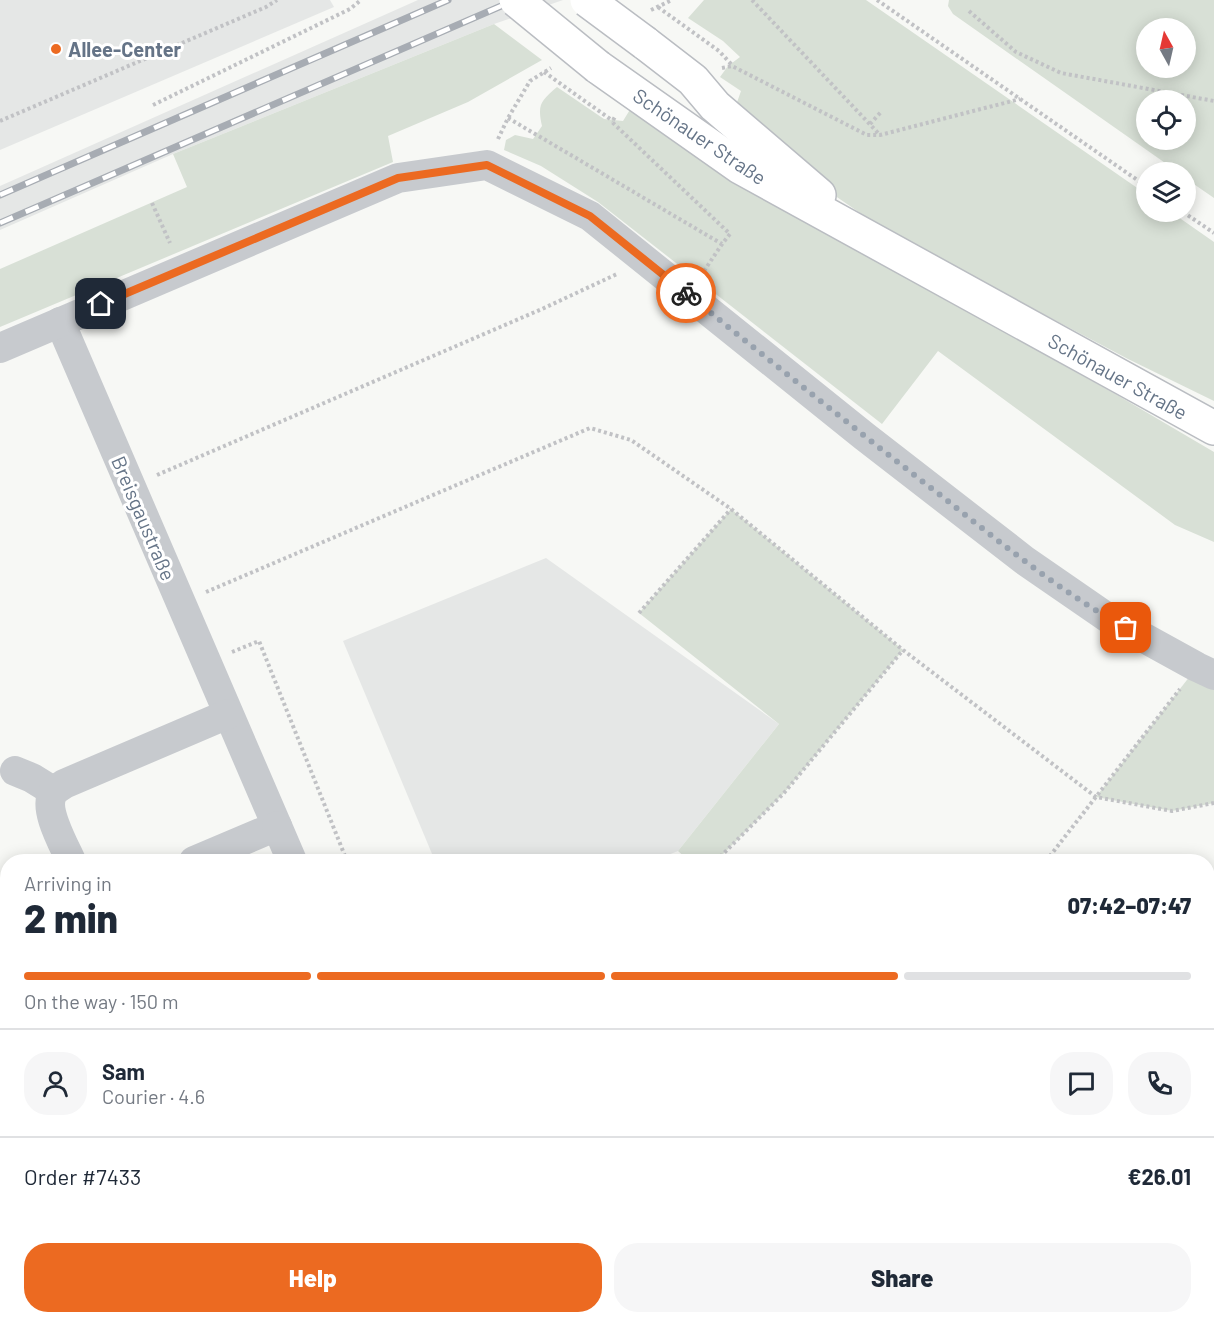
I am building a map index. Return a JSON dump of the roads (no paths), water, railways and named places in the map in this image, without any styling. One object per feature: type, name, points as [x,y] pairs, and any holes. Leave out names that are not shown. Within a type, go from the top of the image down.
[{"type":"main road","name":"Schönauer Straße","points":[[516,0],[598,67],[740,167],[1214,429]]},
{"type":"main road","name":"Schönauer Straße","points":[[587,0],[693,80],[715,106],[819,194],[896,255]]},
{"type":"street","points":[[0,348],[398,178],[487,165],[590,216],[864,436],[1024,560],[1108,618],[1206,671]]},
{"type":"street","name":"Breisgaustraße","points":[[60,322],[289,854]]},
{"type":"street","points":[[68,854],[51,812],[50,800],[54,792],[64,784],[228,714]]},
{"type":"street","points":[[15,771],[32,778],[54,792]]},
{"type":"street","points":[[211,854],[277,826]]},
{"type":"railway","points":[[0,195],[448,0]]},
{"type":"railway","points":[[0,223],[515,0]]},
{"type":"place","name":"Allee-Center","points":[[56,49]]}]
